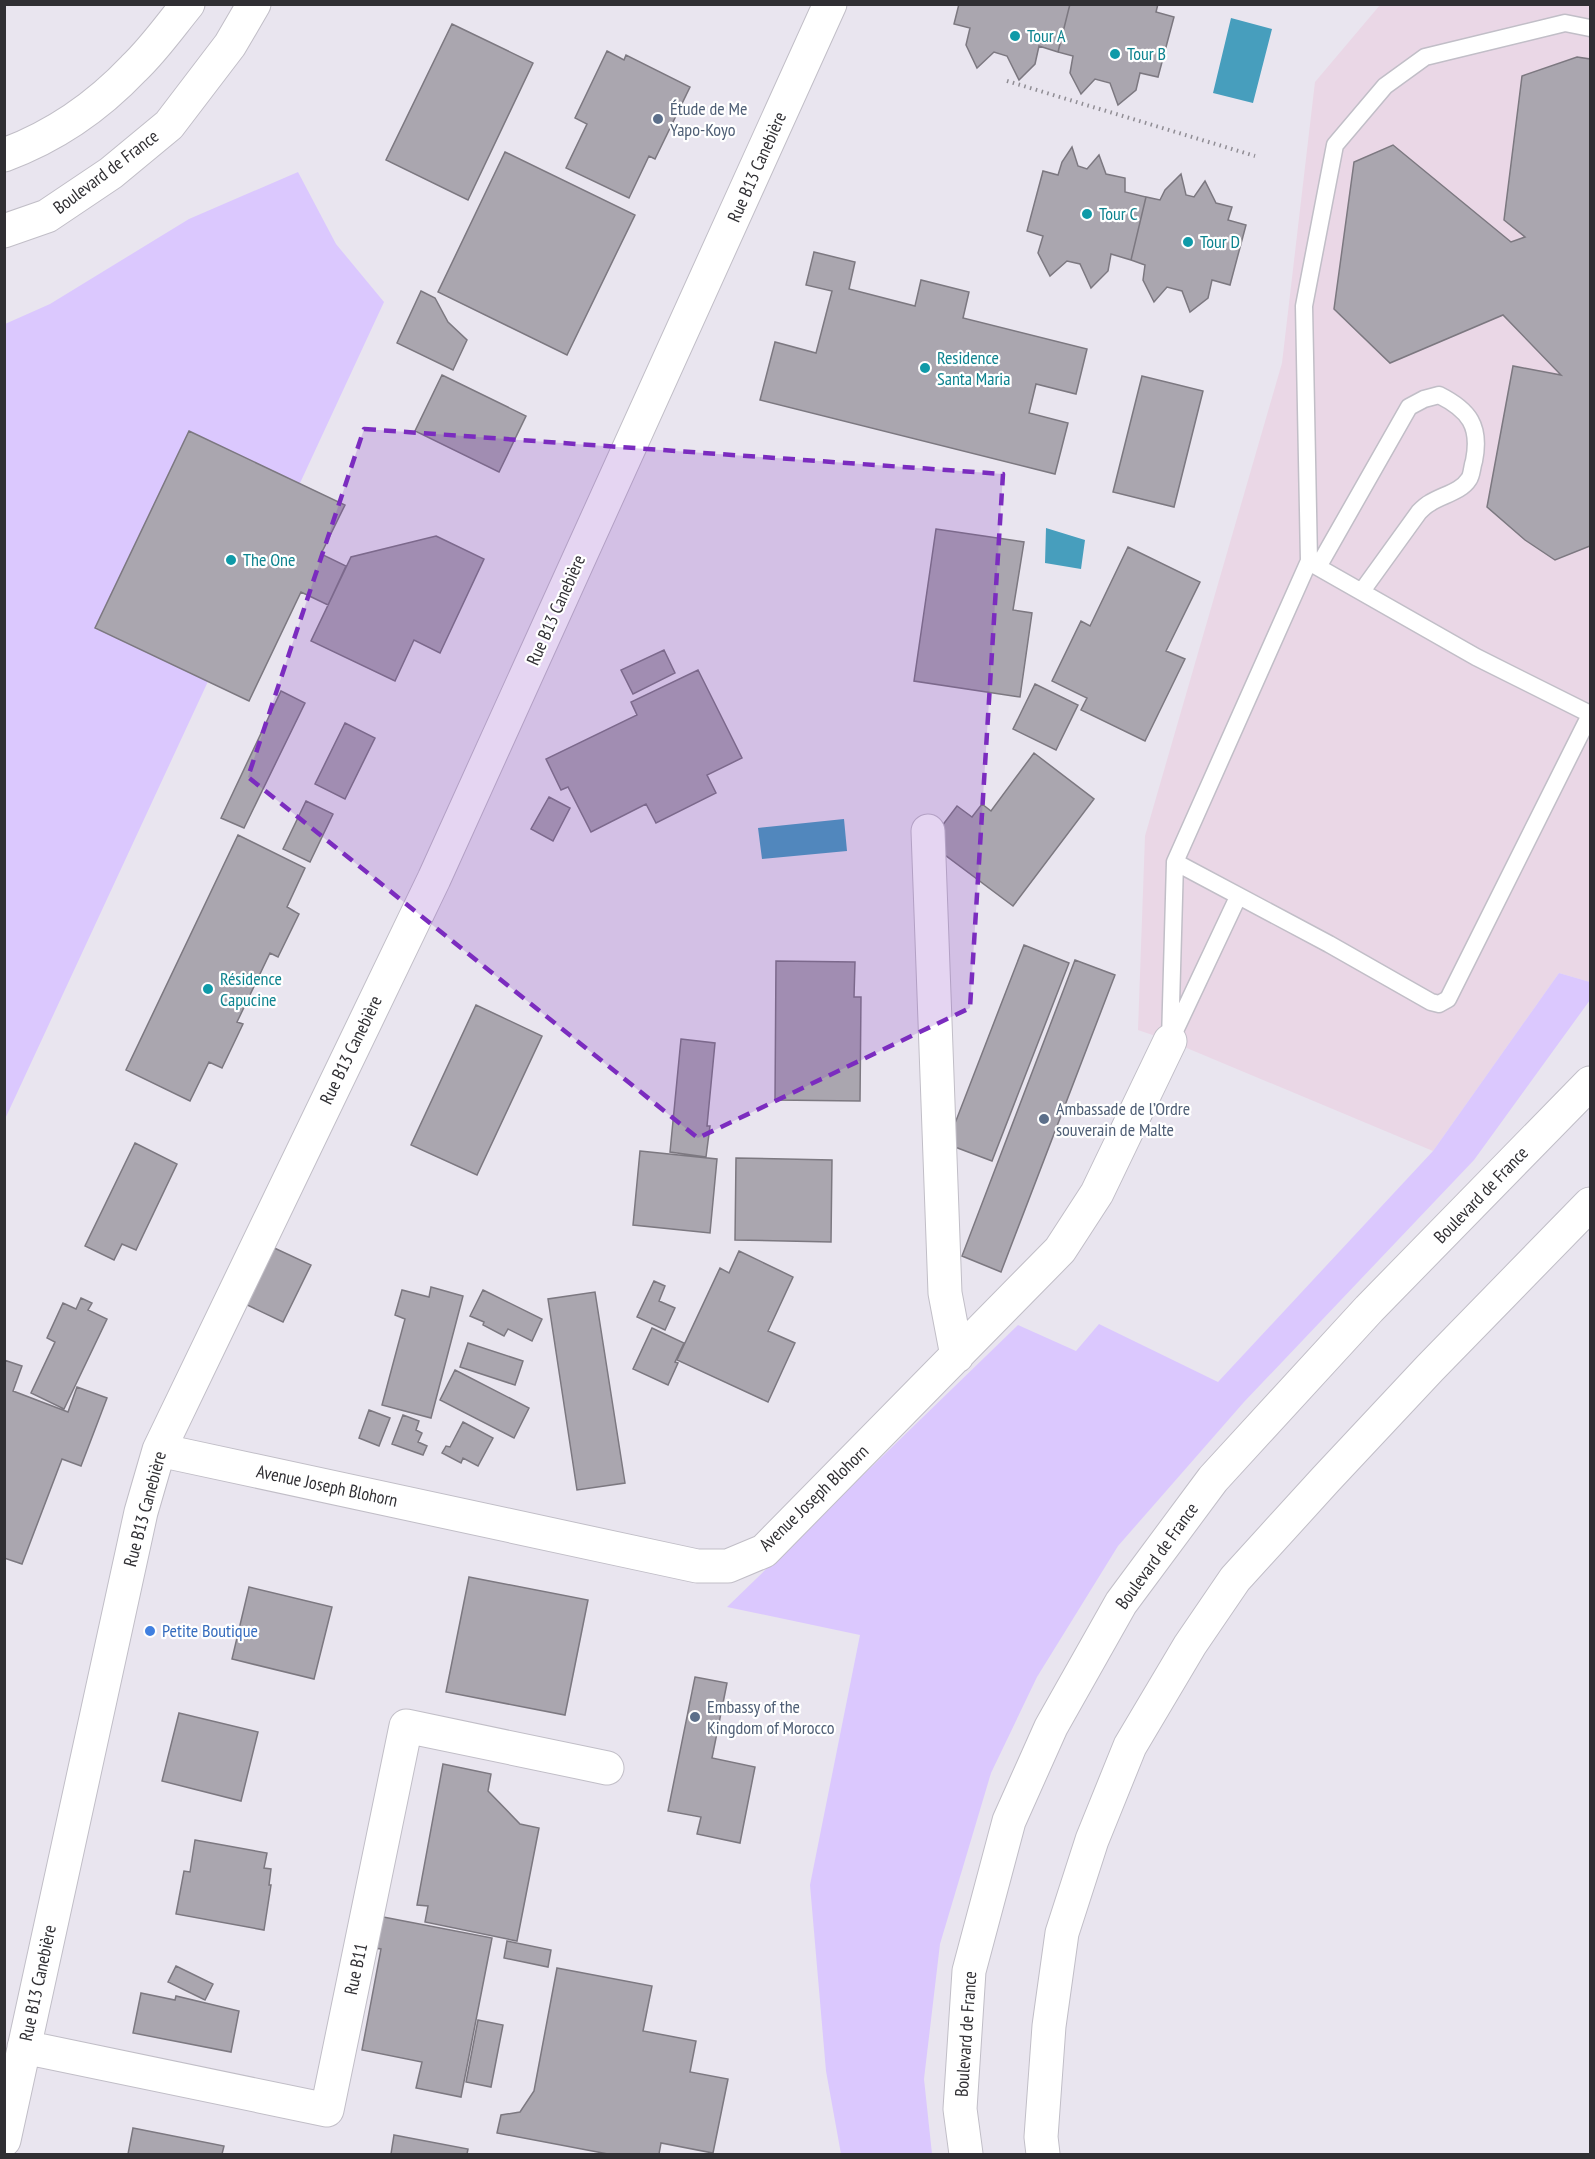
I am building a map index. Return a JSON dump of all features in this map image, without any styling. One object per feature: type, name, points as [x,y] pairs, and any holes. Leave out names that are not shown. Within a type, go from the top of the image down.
[{"type":"street","points":[[4,155],[34,144],[87,110],[134,69],[188,4]]},
{"type":"street","name":"Boulevard de France","points":[[4,231],[47,216],[111,173],[169,125],[230,45],[254,4]]},
{"type":"street","name":"Rue B13 Canebière","points":[[4,2140],[141,1512],[159,1450],[434,879],[830,4]]},
{"type":"street","points":[[928,831],[945,1293],[957,1356]]},
{"type":"street","name":"Avenue Joseph Blohorn","points":[[159,1450],[697,1566],[728,1566],[764,1551],[1060,1250],[1097,1193],[1170,1041]]},
{"type":"street","name":"Boulevard de France","points":[[966,2154],[960,2109],[969,1971],[1009,1821],[1051,1727],[1121,1603],[1213,1479],[1369,1309],[1590,1083]]},
{"type":"street","points":[[1043,2154],[1041,2137],[1049,2026],[1062,1933],[1092,1840],[1130,1746],[1190,1645],[1235,1579],[1414,1385],[1590,1204]]},
{"type":"street","name":"Rue B11","points":[[24,2047],[327,2110],[406,1725],[607,1768]]},
{"type":"lane","points":[[1313,564],[1304,306],[1335,145],[1385,86],[1425,57],[1565,23],[1590,28]]},
{"type":"lane","points":[[1170,1041],[1175,862],[1313,564],[1409,407],[1424,399],[1439,395],[1453,402],[1467,414],[1475,431],[1476,450],[1470,479],[1419,512],[1362,591]]},
{"type":"lane","points":[[1175,862],[1329,944],[1431,1002],[1439,1004],[1448,999],[1590,715],[1476,657],[1313,564]]},
{"type":"lane","points":[[1170,1041],[1238,897]]},
{"type":"path","points":[[1007,81],[1255,156]]},
{"type":"highlighted area","points":[[364,429],[1003,474],[970,1008],[698,1138],[248,777]]},
{"type":"shaded area","points":[[1380,5],[1590,5],[1590,982],[1559,973],[1433,1151],[1170,1041],[1138,1030],[1145,836],[1282,363],[1315,82]]},
{"type":"shaded area","points":[[298,172],[336,244],[384,302],[5,1119],[5,324],[50,304],[189,219]]},
{"type":"shaded area","points":[[1559,973],[1590,982],[1590,1000],[1474,1160],[1244,1402],[1118,1546],[1037,1677],[991,1773],[940,1944],[924,2079],[932,2154],[841,2154],[826,2071],[810,1885],[860,1635],[727,1607],[1018,1325],[1076,1351],[1099,1324],[1218,1382],[1433,1151]]},
{"type":"water","points":[[1231,18],[1272,29],[1253,103],[1213,93]]},
{"type":"water","points":[[1046,528],[1085,540],[1081,569],[1045,563]]},
{"type":"water","points":[[844,819],[847,851],[762,859],[758,828]]},
{"type":"building","name":"Tour A","points":[[959,4],[1070,4],[1058,52],[1039,46],[1035,64],[1019,80],[1007,56],[994,52],[977,68],[966,45],[970,28],[954,24]]},
{"type":"building","name":"Tour B","points":[[1070,4],[1158,4],[1156,12],[1174,17],[1158,77],[1140,73],[1136,90],[1118,105],[1110,83],[1095,79],[1081,94],[1070,73],[1073,56],[1058,52]]},
{"type":"building","points":[[452,24],[533,63],[468,200],[386,160]]},
{"type":"building","points":[[607,51],[624,60],[626,55],[690,87],[655,159],[649,156],[629,198],[566,168],[587,124],[575,118]]},
{"type":"building","points":[[1577,57],[1590,59],[1590,546],[1555,560],[1525,540],[1487,507],[1513,366],[1561,375],[1503,315],[1390,363],[1334,309],[1354,162],[1393,145],[1511,242],[1525,237],[1504,220],[1522,76]]},
{"type":"building","name":"Tour C","points":[[1072,147],[1078,166],[1087,169],[1099,155],[1106,174],[1125,178],[1125,192],[1146,197],[1131,260],[1111,254],[1108,271],[1091,288],[1080,264],[1067,261],[1050,276],[1038,253],[1043,236],[1027,231],[1043,171],[1058,175],[1062,162]]},
{"type":"building","points":[[505,152],[635,215],[567,355],[438,292]]},
{"type":"building","name":"Tour D","points":[[1181,174],[1186,195],[1194,197],[1205,181],[1216,203],[1232,207],[1228,220],[1246,225],[1230,285],[1212,280],[1208,298],[1190,312],[1182,291],[1167,287],[1154,302],[1143,280],[1145,265],[1131,260],[1146,197],[1160,200],[1165,190]]},
{"type":"building","name":"Residence Santa Maria","points":[[814,252],[855,262],[849,289],[915,306],[921,280],[969,292],[963,318],[1087,349],[1076,394],[1036,384],[1029,413],[1068,423],[1055,474],[760,400],[775,342],[816,353],[832,291],[806,285]]},
{"type":"building","points":[[421,291],[435,298],[448,322],[467,340],[453,370],[397,343]]},
{"type":"building","points":[[442,375],[526,416],[499,472],[415,431]]},
{"type":"building","points":[[1142,376],[1203,391],[1174,507],[1113,492]]},
{"type":"building","name":"The One","points":[[189,431],[345,505],[321,554],[346,566],[328,605],[301,592],[249,701],[95,628]]},
{"type":"building","points":[[936,529],[1024,542],[1013,610],[1032,613],[1020,697],[914,681]]},
{"type":"building","points":[[436,536],[484,559],[440,653],[414,640],[395,681],[311,641],[351,557]]},
{"type":"building","points":[[1128,547],[1200,582],[1166,651],[1185,659],[1145,741],[1081,710],[1087,698],[1052,681],[1081,621],[1090,626]]},
{"type":"building","points":[[664,650],[675,673],[633,694],[621,670]]},
{"type":"building","points":[[698,670],[742,758],[707,775],[716,793],[656,823],[646,804],[591,832],[568,787],[561,790],[546,759],[637,715],[631,702]]},
{"type":"building","points":[[1035,684],[1078,705],[1056,750],[1013,729]]},
{"type":"building","points":[[281,691],[305,703],[244,828],[221,818]]},
{"type":"building","points":[[345,723],[375,738],[345,799],[315,784]]},
{"type":"building","points":[[1034,753],[1094,799],[1013,906],[929,843],[957,806],[972,817],[982,804],[991,811]]},
{"type":"building","points":[[549,797],[570,808],[553,841],[531,829]]},
{"type":"building","points":[[306,801],[333,814],[310,862],[283,849]]},
{"type":"building","name":"Résidence Capucine","points":[[238,835],[305,868],[287,907],[299,914],[278,957],[270,953],[237,1022],[243,1024],[222,1068],[209,1062],[190,1101],[126,1070]]},
{"type":"building","points":[[1024,945],[1069,963],[992,1161],[947,1144]]},
{"type":"building","points":[[1075,960],[1115,975],[1001,1272],[962,1256]]},
{"type":"building","points":[[776,961],[855,962],[854,997],[861,997],[860,1101],[775,1100]]},
{"type":"building","points":[[476,1005],[542,1036],[477,1175],[411,1145]]},
{"type":"building","points":[[681,1039],[715,1043],[706,1157],[670,1152]]},
{"type":"building","points":[[135,1143],[177,1164],[136,1250],[122,1244],[114,1260],[85,1246]]},
{"type":"building","points":[[640,1151],[717,1159],[710,1233],[633,1225]]},
{"type":"building","points":[[736,1158],[832,1160],[831,1242],[735,1240]]},
{"type":"building","points":[[270,1246],[311,1265],[283,1322],[243,1303]]},
{"type":"building","points":[[739,1251],[793,1277],[768,1331],[795,1343],[768,1402],[677,1360],[720,1268],[729,1273]]},
{"type":"building","points":[[654,1281],[665,1286],[659,1301],[675,1308],[665,1330],[637,1317]]},
{"type":"building","points":[[431,1287],[463,1296],[431,1418],[382,1405],[405,1319],[395,1315],[402,1290],[429,1297]]},
{"type":"building","points":[[483,1290],[542,1319],[532,1341],[508,1329],[504,1336],[483,1325],[484,1322],[470,1316]]},
{"type":"building","points":[[595,1292],[625,1483],[577,1490],[548,1299]]},
{"type":"building","points":[[81,1298],[92,1303],[88,1310],[107,1319],[64,1409],[31,1393],[55,1342],[47,1338],[63,1303],[76,1309]]},
{"type":"building","points":[[652,1328],[684,1343],[668,1385],[633,1369]]},
{"type":"building","points":[[468,1343],[523,1361],[515,1385],[460,1367]]},
{"type":"building","points":[[4,1360],[22,1366],[13,1391],[68,1412],[77,1387],[107,1398],[81,1466],[62,1459],[22,1564],[4,1558]]},
{"type":"building","points":[[455,1370],[529,1408],[514,1438],[440,1400]]},
{"type":"building","points":[[369,1410],[390,1418],[379,1446],[359,1438]]},
{"type":"building","points":[[403,1415],[419,1421],[416,1430],[422,1433],[418,1442],[427,1446],[423,1455],[392,1444]]},
{"type":"building","points":[[463,1422],[493,1438],[478,1466],[463,1458],[461,1463],[442,1453],[446,1446],[450,1447]]},
{"type":"building","points":[[469,1577],[588,1600],[565,1715],[446,1692]]},
{"type":"building","points":[[249,1587],[332,1607],[314,1679],[232,1659]]},
{"type":"building","points":[[695,1677],[727,1683],[712,1758],[755,1767],[740,1843],[697,1834],[701,1817],[668,1811]]},
{"type":"building","points":[[179,1713],[258,1732],[241,1801],[162,1781]]},
{"type":"building","points":[[443,1764],[491,1774],[488,1791],[520,1824],[539,1828],[517,1941],[425,1922],[428,1906],[417,1905]]},
{"type":"building","points":[[195,1840],[267,1853],[264,1868],[271,1869],[269,1885],[271,1885],[264,1930],[176,1914],[184,1871],[190,1872]]},
{"type":"building","points":[[373,1915],[492,1938],[461,2097],[416,2088],[422,2062],[362,2050],[381,1949],[367,1947]]},
{"type":"building","points":[[507,1941],[551,1950],[548,1967],[504,1958]]},
{"type":"building","points":[[176,1966],[213,1984],[205,2000],[168,1982]]},
{"type":"building","points":[[557,1968],[652,1986],[643,2031],[696,2041],[690,2072],[728,2079],[713,2153],[661,2143],[659,2154],[608,2154],[497,2133],[501,2115],[520,2112],[534,2091]]},
{"type":"building","points":[[141,1993],[175,2000],[176,1996],[239,2011],[231,2052],[133,2033]]},
{"type":"building","points":[[478,2020],[503,2025],[491,2087],[466,2082]]},
{"type":"building","points":[[133,2128],[224,2146],[222,2154],[128,2154]]},
{"type":"building","points":[[394,2135],[468,2149],[467,2154],[391,2154]]},
{"type":"place","name":"Tour A","points":[[1015,36]]},
{"type":"place","name":"Tour B","points":[[1115,54]]},
{"type":"place","name":"Étude de Me Yapo-Koyo","points":[[658,119]]},
{"type":"place","name":"Tour C","points":[[1087,214]]},
{"type":"place","name":"Tour D","points":[[1188,242]]},
{"type":"place","name":"Residence Santa Maria","points":[[925,368]]},
{"type":"place","name":"The One","points":[[231,560]]},
{"type":"place","name":"Résidence Capucine","points":[[208,989]]},
{"type":"place","name":"Ambassade de l’Ordre souverain de Malte","points":[[1044,1119]]},
{"type":"place","name":"Petite Boutique","points":[[150,1631]]},
{"type":"place","name":"Embassy of the Kingdom of Morocco","points":[[695,1717]]}]
